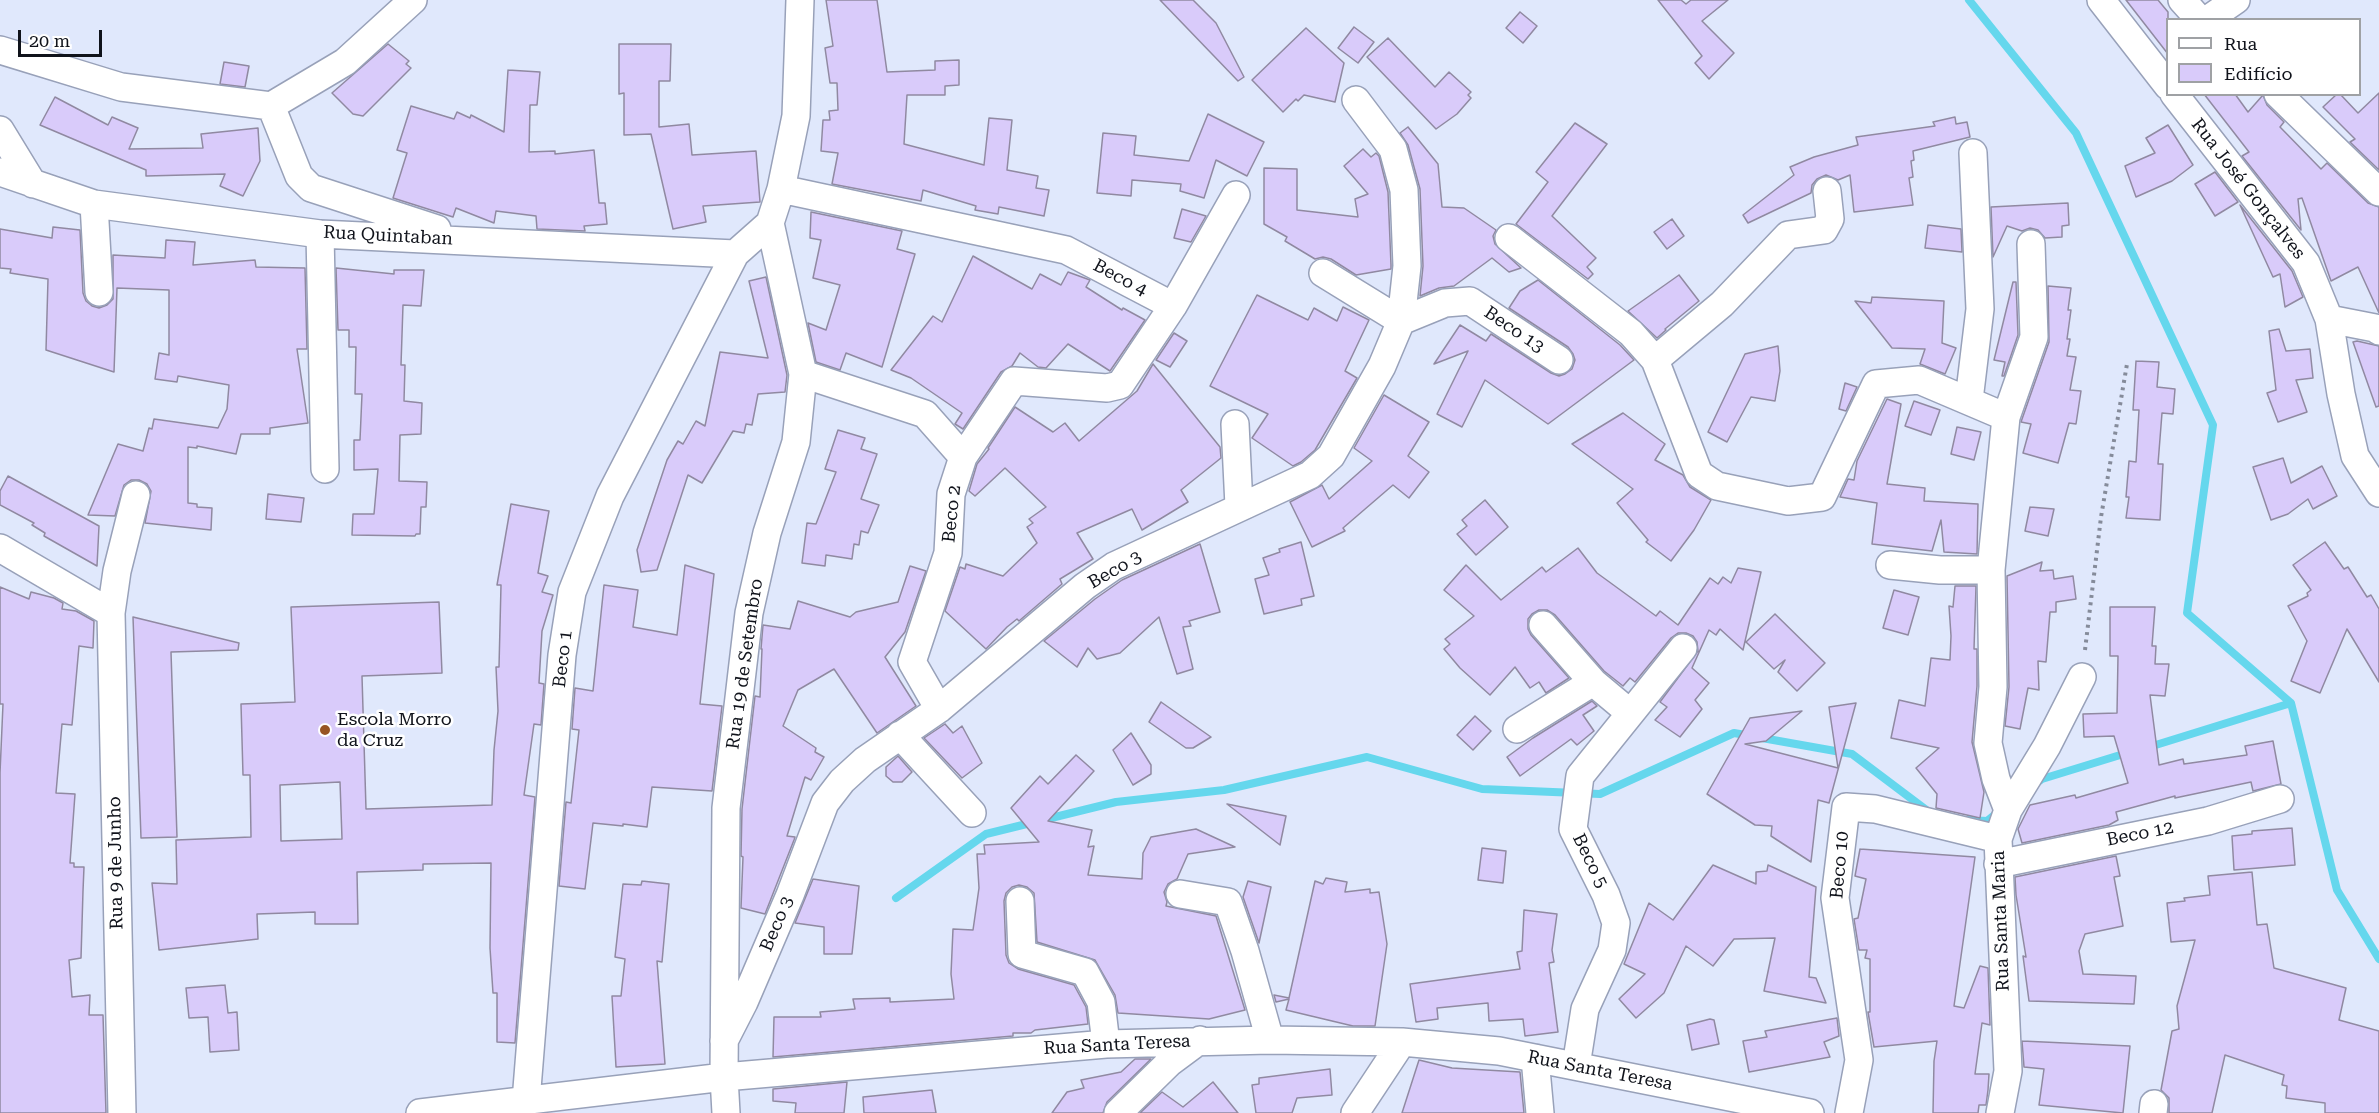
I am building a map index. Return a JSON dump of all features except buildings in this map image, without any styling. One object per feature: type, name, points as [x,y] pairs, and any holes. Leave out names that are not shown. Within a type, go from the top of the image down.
[{"type":"street","points":[[0,50],[121,87],[271,106],[345,62],[413,0]]},
{"type":"street","points":[[735,254],[770,224],[781,189],[796,116],[800,0]]},
{"type":"street","points":[[2101,0],[2166,83]]},
{"type":"street","points":[[2182,0],[2198,18]]},
{"type":"street","points":[[2210,18],[2236,0]]},
{"type":"street","name":"Rua José Gonçalves","points":[[2176,96],[2306,263],[2329,320],[2341,394],[2355,456],[2379,493]]},
{"type":"street","points":[[2280,96],[2379,192]]},
{"type":"street","name":"Beco 3","points":[[724,1041],[744,1002],[790,896],[825,803],[842,781],[865,760],[939,709],[1085,586],[1114,566],[1310,475],[1331,456],[1382,366],[1401,321],[1407,266],[1404,190],[1393,149],[1356,100]]},
{"type":"street","points":[[271,106],[299,176],[310,188],[471,240]]},
{"type":"street","points":[[0,130],[33,184]]},
{"type":"street","points":[[1969,400],[1980,309],[1973,153]]},
{"type":"street","name":"Rua Quintaban","points":[[0,172],[94,204],[320,234],[735,254]]},
{"type":"street","name":"Beco 4","points":[[781,189],[1066,250],[1173,306]]},
{"type":"street","points":[[1655,360],[1722,304],[1788,235],[1824,230],[1830,219],[1827,191]]},
{"type":"street","points":[[803,374],[925,414],[963,457],[1014,381],[1018,379],[1107,388],[1120,385],[1173,306],[1236,195]]},
{"type":"street","points":[[94,204],[99,292]]},
{"type":"street","name":"Rua 19 de Setembro","points":[[726,1113],[724,1041],[726,808],[748,613],[767,533],[796,442],[803,374],[770,224]]},
{"type":"street","points":[[320,234],[325,469]]},
{"type":"street","points":[[1509,238],[1631,333],[1655,360],[1699,474],[1718,486],[1788,501],[1822,497],[1876,384],[1919,380],[2006,417]]},
{"type":"street","points":[[2008,810],[1996,779],[1988,743],[1993,687],[1991,570],[2006,417],[2034,337],[2031,244]]},
{"type":"street","name":"Beco 1","points":[[526,1101],[562,655],[572,592],[610,496],[735,254]]},
{"type":"street","points":[[1323,273],[1401,321]]},
{"type":"street","name":"Beco 13","points":[[1401,321],[1445,303],[1470,301],[1559,360]]},
{"type":"street","points":[[2329,320],[2375,328],[2379,331]]},
{"type":"street","points":[[1235,424],[1239,506]]},
{"type":"street","name":"Beco 2","points":[[939,709],[912,662],[948,553],[951,494],[963,457]]},
{"type":"street","name":"Rua 9 de Junho","points":[[122,1113],[111,614],[117,571],[136,495]]},
{"type":"street","points":[[0,548],[111,614]]},
{"type":"street","points":[[1890,565],[1940,570],[1991,570]]},
{"type":"street","points":[[1543,625],[1593,682],[1630,713]]},
{"type":"street","name":"Beco 5","points":[[1576,1066],[1585,1009],[1612,950],[1616,923],[1606,895],[1573,829],[1580,776],[1683,648]]},
{"type":"street","name":"Rua Santa Maria","points":[[2000,1113],[2008,1071],[1998,851],[2008,810],[2047,746],[2082,677]]},
{"type":"street","points":[[1517,729],[1593,682]]},
{"type":"street","points":[[900,735],[972,813]]},
{"type":"street","name":"Beco 12","points":[[1998,851],[2208,821],[2280,800]]},
{"type":"street","name":"Beco 10","points":[[1849,1113],[1859,1060],[1835,898],[1846,807],[1875,809],[1998,851]]},
{"type":"street","points":[[1180,894],[1228,902],[1245,951],[1270,1040]]},
{"type":"street","points":[[1020,901],[1022,954],[1085,972],[1101,1002],[1106,1044]]},
{"type":"street","points":[[1118,1113],[1169,1063],[1200,1040]]},
{"type":"street","name":"Rua Santa Teresa","points":[[420,1113],[724,1077],[1106,1044],[1200,1040],[1402,1042],[1499,1051],[1810,1113]]},
{"type":"street","points":[[1355,1113],[1402,1042]]},
{"type":"street","points":[[1535,1058],[1540,1113]]},
{"type":"path","points":[[2082,677],[2101,518],[2127,364]]},
{"type":"waterway","points":[[1969,0],[2076,133],[2213,425],[2187,613],[2291,703],[2337,890],[2379,959]]},
{"type":"waterway","points":[[2146,748],[2291,703]]},
{"type":"waterway","points":[[896,898],[986,834],[1116,802],[1224,790],[1367,757],[1482,789],[1600,794],[1734,733],[1852,754],[1929,812]]},
{"type":"waterway","points":[[2035,784],[2042,779],[2130,752]]},
{"type":"waterway","points":[[1969,820],[1987,821],[1998,812]]},
{"type":"place","name":"Escola Morro da Cruz","points":[[325,730]]}]
